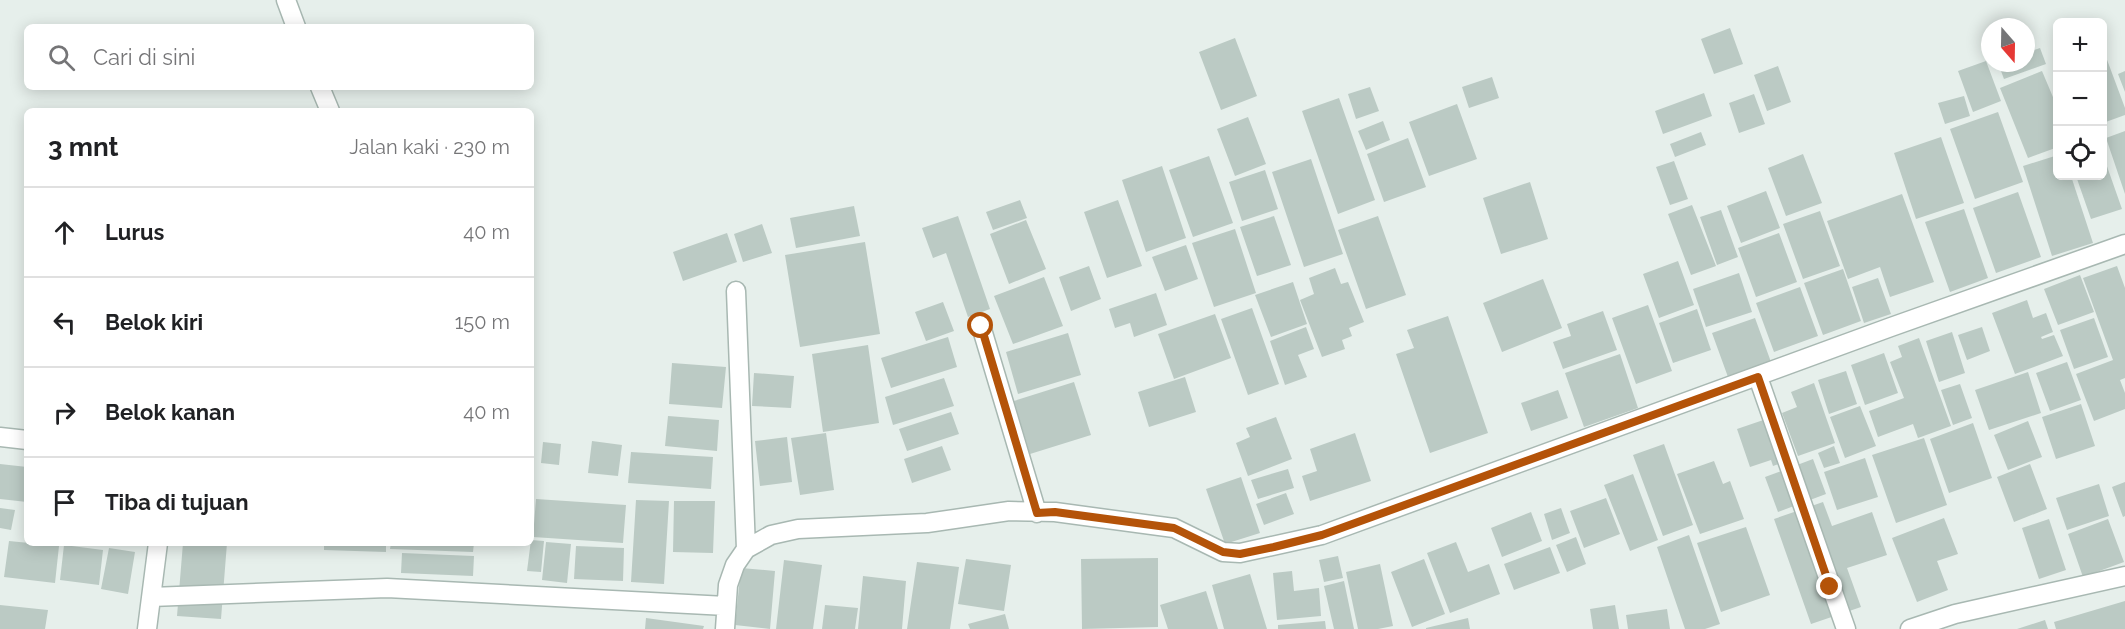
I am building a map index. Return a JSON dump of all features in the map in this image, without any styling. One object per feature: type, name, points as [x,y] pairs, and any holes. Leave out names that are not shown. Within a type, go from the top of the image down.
[{"type":"street","points":[[286,0],[295,24]]},
{"type":"street","points":[[321,90],[329,108]]},
{"type":"street","points":[[725,629],[728,585],[735,565],[746,549],[771,535],[798,530],[927,522],[1009,511],[1055,512],[1174,528],[1223,552],[1240,554],[1274,547],[1322,535],[2125,244]]},
{"type":"street","points":[[736,291],[746,549]]},
{"type":"street","points":[[981,326],[1037,513]]},
{"type":"street","points":[[1758,377],[1846,629]]},
{"type":"street","points":[[0,437],[24,440]]},
{"type":"street","points":[[147,629],[158,546]]},
{"type":"street","points":[[1910,629],[1957,621],[2125,576]]},
{"type":"street","points":[[151,597],[387,588],[726,606]]},
{"type":"building","points":[[1730,28],[1743,64],[1714,74],[1701,39]]},
{"type":"building","points":[[1235,38],[1257,96],[1221,110],[1199,52]]},
{"type":"building","points":[[2040,48],[2046,64],[2035,68],[2035,50]]},
{"type":"building","points":[[2107,60],[2125,108],[2125,115],[2107,122]]},
{"type":"building","points":[[1981,63],[1981,72],[1990,72],[2001,101],[1973,112],[1958,71]]},
{"type":"building","points":[[1778,66],[1791,102],[1767,111],[1754,75]]},
{"type":"building","points":[[2042,71],[2053,97],[2053,149],[2028,158],[2000,88]]},
{"type":"building","points":[[2125,71],[2125,92],[2118,74]]},
{"type":"building","points":[[2001,72],[2024,72],[2004,79]]},
{"type":"building","points":[[1492,77],[1499,98],[1469,108],[1462,87]]},
{"type":"building","points":[[1370,87],[1379,111],[1356,119],[1348,94]]},
{"type":"building","points":[[1704,93],[1712,116],[1663,134],[1655,111]]},
{"type":"building","points":[[1754,94],[1765,124],[1739,133],[1729,103]]},
{"type":"building","points":[[1964,96],[1970,116],[1945,124],[1938,103]]},
{"type":"building","points":[[1339,98],[1375,200],[1338,214],[1302,111]]},
{"type":"building","points":[[1457,104],[1477,159],[1429,176],[1409,122]]},
{"type":"building","points":[[1998,112],[2023,182],[1975,199],[1950,129]]},
{"type":"building","points":[[1248,117],[1266,164],[1235,176],[1217,129]]},
{"type":"building","points":[[1383,121],[1390,140],[1366,150],[1358,131]]},
{"type":"building","points":[[2125,131],[2125,194],[2107,141],[2107,138]]},
{"type":"building","points":[[1701,132],[1706,145],[1675,157],[1670,144]]},
{"type":"building","points":[[1941,137],[1964,203],[1916,219],[1894,153]]},
{"type":"building","points":[[1408,138],[1426,187],[1384,202],[1367,154]]},
{"type":"building","points":[[1803,154],[1822,203],[1786,216],[1768,168]]},
{"type":"building","points":[[1209,156],[1233,223],[1193,237],[1169,170]]},
{"type":"building","points":[[2053,157],[2053,180],[2072,180],[2093,243],[2052,256],[2023,166]]},
{"type":"building","points":[[1311,159],[1343,254],[1304,267],[1272,172]]},
{"type":"building","points":[[1674,161],[1688,199],[1670,205],[1656,167]]},
{"type":"building","points":[[1162,166],[1186,238],[1146,252],[1122,180]]},
{"type":"building","points":[[2107,166],[2122,209],[2091,219],[2077,180],[2107,180]]},
{"type":"building","points":[[1265,170],[1278,209],[1242,221],[1229,182]]},
{"type":"building","points":[[1530,182],[1548,239],[1501,254],[1483,198]]},
{"type":"building","points":[[1766,191],[1780,228],[1741,243],[1727,206]]},
{"type":"building","points":[[2018,192],[2041,257],[1996,273],[1973,208]]},
{"type":"building","points":[[1902,194],[1934,282],[1890,297],[1880,267],[1848,279],[1827,221]]},
{"type":"building","points":[[1020,200],[1027,218],[993,230],[986,212]]},
{"type":"building","points":[[1118,200],[1142,266],[1107,278],[1084,212]]},
{"type":"building","points":[[1692,205],[1716,266],[1691,275],[1668,214]]},
{"type":"building","points":[[854,206],[860,236],[796,248],[790,218]]},
{"type":"building","points":[[1964,209],[1988,278],[1950,292],[1925,222]]},
{"type":"building","points":[[1721,210],[1738,257],[1717,265],[1700,217]]},
{"type":"building","points":[[1820,211],[1840,266],[1803,279],[1783,224]]},
{"type":"building","points":[[958,216],[990,309],[968,317],[946,253],[933,258],[922,228]]},
{"type":"building","points":[[1274,216],[1291,265],[1257,276],[1240,227]]},
{"type":"building","points":[[1378,216],[1406,295],[1366,309],[1338,230]]},
{"type":"building","points":[[1026,220],[1046,269],[1009,284],[990,234]]},
{"type":"building","points":[[762,224],[772,253],[743,262],[734,234]]},
{"type":"building","points":[[1235,229],[1256,293],[1214,307],[1192,243]]},
{"type":"building","points":[[727,233],[737,262],[683,281],[673,252]]},
{"type":"building","points":[[1779,233],[1797,282],[1756,297],[1738,248]]},
{"type":"building","points":[[865,242],[880,334],[800,347],[785,255]]},
{"type":"building","points":[[1186,245],[1198,279],[1165,291],[1152,257]]},
{"type":"building","points":[[1678,261],[1694,305],[1659,318],[1643,274]]},
{"type":"building","points":[[1089,266],[1101,299],[1071,311],[1059,277]]},
{"type":"building","points":[[2117,266],[2125,288],[2125,378],[2120,380],[2125,393],[2125,409],[2094,421],[2076,374],[2113,360],[2083,278]]},
{"type":"building","points":[[1335,268],[1341,284],[1348,282],[1364,322],[1349,328],[1352,336],[1342,340],[1345,349],[1322,357],[1300,300],[1314,294],[1309,278]]},
{"type":"building","points":[[1843,269],[1861,321],[1823,335],[1804,283]]},
{"type":"building","points":[[1739,273],[1752,312],[1706,327],[1693,289]]},
{"type":"building","points":[[2080,275],[2094,312],[2058,325],[2044,289]]},
{"type":"building","points":[[1044,277],[1063,326],[1013,344],[994,296]]},
{"type":"building","points":[[1878,278],[1891,314],[1864,323],[1852,287]]},
{"type":"building","points":[[1543,279],[1562,328],[1502,352],[1483,303]]},
{"type":"building","points":[[1293,282],[1307,324],[1271,337],[1255,295]]},
{"type":"building","points":[[1800,287],[1818,336],[1774,352],[1756,303]]},
{"type":"building","points":[[1156,293],[1167,325],[1134,337],[1130,323],[1115,328],[1109,309]]},
{"type":"building","points":[[2027,300],[2033,318],[2046,313],[2053,332],[2041,337],[2042,339],[2054,335],[2063,356],[2015,374],[1992,313]]},
{"type":"building","points":[[943,302],[954,331],[926,341],[915,312]]},
{"type":"building","points":[[1648,305],[1672,371],[1636,384],[1612,318]]},
{"type":"building","points":[[1252,308],[1279,384],[1248,395],[1221,319]]},
{"type":"building","points":[[1697,309],[1711,350],[1673,363],[1659,323]]},
{"type":"building","points":[[1603,311],[1617,350],[1563,369],[1553,342],[1571,336],[1567,324]]},
{"type":"building","points":[[1215,314],[1231,358],[1174,379],[1158,334]]},
{"type":"building","points":[[1448,316],[1488,433],[1430,453],[1396,354],[1414,348],[1407,330]]},
{"type":"building","points":[[1755,318],[1771,362],[1728,377],[1712,333]]},
{"type":"building","points":[[2094,318],[2108,357],[2074,369],[2060,330]]},
{"type":"building","points":[[1306,327],[1314,349],[1298,355],[1307,377],[1285,385],[1270,341]]},
{"type":"building","points":[[1982,327],[1990,351],[1967,360],[1958,335]]},
{"type":"building","points":[[1952,332],[1965,373],[1939,382],[1926,341]]},
{"type":"building","points":[[1068,333],[1081,375],[1018,394],[1006,352]]},
{"type":"building","points":[[948,337],[957,367],[891,388],[881,358]]},
{"type":"building","points":[[1919,338],[1951,426],[1918,438],[1913,424],[1878,437],[1869,411],[1904,398],[1890,362],[1902,357],[1898,346]]},
{"type":"building","points":[[868,345],[879,423],[823,432],[812,354]]},
{"type":"building","points":[[1884,353],[1898,393],[1865,405],[1851,365]]},
{"type":"building","points":[[1620,354],[1638,408],[1584,427],[1565,373]]},
{"type":"building","points":[[2067,362],[2081,400],[2050,411],[2036,373]]},
{"type":"building","points":[[672,363],[726,367],[722,408],[669,404]]},
{"type":"building","points":[[1846,371],[1857,404],[1829,414],[1818,380]]},
{"type":"building","points":[[2028,372],[2041,413],[1989,430],[1975,390]]},
{"type":"building","points":[[754,373],[794,376],[791,408],[752,406]]},
{"type":"building","points":[[1185,377],[1196,412],[1149,427],[1138,392]]},
{"type":"building","points":[[944,378],[954,406],[893,425],[885,397]]},
{"type":"building","points":[[1074,382],[1091,435],[1030,454],[1014,401]]},
{"type":"building","points":[[1814,383],[1835,443],[1798,456],[1782,413],[1797,407],[1791,392]]},
{"type":"building","points":[[1960,384],[1972,418],[1953,425],[1941,390]]},
{"type":"building","points":[[1558,390],[1568,418],[1531,431],[1521,403]]},
{"type":"building","points":[[2081,404],[2095,446],[2056,459],[2042,417]]},
{"type":"building","points":[[1860,406],[1876,446],[1845,458],[1830,417]]},
{"type":"building","points":[[951,412],[959,434],[907,451],[899,429]]},
{"type":"building","points":[[1778,415],[1793,459],[1773,466],[1771,460],[1750,467],[1737,429]]},
{"type":"building","points":[[668,416],[719,420],[717,451],[665,446]]},
{"type":"building","points":[[1276,417],[1292,459],[1248,476],[1236,443],[1250,437],[1246,428]]},
{"type":"building","points":[[2028,421],[2042,457],[2008,470],[1994,435]]},
{"type":"building","points":[[1973,423],[1992,478],[1949,493],[1930,439]]},
{"type":"building","points":[[826,433],[834,490],[800,495],[791,438]]},
{"type":"building","points":[[1355,433],[1371,481],[1310,501],[1302,476],[1317,471],[1310,449]]},
{"type":"building","points":[[787,437],[792,482],[760,486],[755,441]]},
{"type":"building","points":[[1924,438],[1947,505],[1896,523],[1872,455]]},
{"type":"building","points":[[592,441],[622,445],[618,476],[588,473]]},
{"type":"building","points":[[543,442],[561,444],[559,465],[541,463]]},
{"type":"building","points":[[1664,444],[1693,525],[1663,536],[1633,455]]},
{"type":"building","points":[[942,446],[951,470],[912,483],[904,459]]},
{"type":"building","points":[[1834,446],[1840,463],[1824,468],[1818,453]]},
{"type":"building","points":[[631,452],[713,457],[711,489],[628,483]]},
{"type":"building","points":[[1865,458],[1878,497],[1837,510],[1824,472]]},
{"type":"building","points":[[1813,459],[1826,494],[1778,512],[1765,477]]},
{"type":"building","points":[[1714,461],[1723,484],[1730,481],[1744,519],[1700,534],[1677,474]]},
{"type":"building","points":[[0,464],[24,467],[24,502],[0,499]]},
{"type":"building","points":[[2030,464],[2047,509],[2014,522],[1997,477]]},
{"type":"building","points":[[1288,469],[1294,488],[1258,499],[1251,480]]},
{"type":"building","points":[[1633,474],[1658,540],[1630,551],[1604,485]]},
{"type":"building","points":[[1241,477],[1260,533],[1225,544],[1206,489]]},
{"type":"building","points":[[2125,482],[2125,516],[2123,517],[2112,487]]},
{"type":"building","points":[[2099,484],[2109,516],[2067,530],[2056,498]]},
{"type":"building","points":[[1286,493],[1294,514],[1264,525],[1256,504]]},
{"type":"building","points":[[1606,498],[1620,534],[1584,548],[1570,511]]},
{"type":"building","points":[[536,499],[626,505],[623,543],[534,537]]},
{"type":"building","points":[[636,500],[669,501],[664,584],[631,582]]},
{"type":"building","points":[[674,501],[715,501],[713,553],[673,552]]},
{"type":"building","points":[[1823,502],[1832,526],[1872,512],[1887,555],[1847,568],[1861,607],[1811,624],[1774,519]]},
{"type":"building","points":[[0,508],[15,510],[11,530],[0,528]]},
{"type":"building","points":[[1561,508],[1570,533],[1552,540],[1544,514]]},
{"type":"building","points":[[1531,512],[1542,541],[1502,557],[1491,528]]},
{"type":"building","points":[[1944,518],[1958,554],[1937,561],[1948,590],[1917,602],[1892,538]]},
{"type":"building","points":[[2049,519],[2066,570],[2039,579],[2022,528]]},
{"type":"building","points":[[2108,519],[2124,562],[2083,577],[2068,534]]},
{"type":"building","points":[[1746,527],[1770,595],[1721,612],[1697,543]]},
{"type":"building","points":[[1689,535],[1720,624],[1705,629],[1685,629],[1657,547]]},
{"type":"building","points":[[1576,537],[1586,564],[1567,572],[1556,545]]},
{"type":"building","points":[[534,540],[544,541],[541,572],[527,571],[530,546],[534,546]]},
{"type":"building","points":[[9,541],[24,542],[24,546],[59,546],[55,583],[4,577]]},
{"type":"building","points":[[546,542],[571,544],[567,583],[542,580]]},
{"type":"building","points":[[1456,542],[1468,572],[1489,564],[1500,594],[1450,613],[1427,553]]},
{"type":"building","points":[[64,546],[103,550],[99,585],[60,580]]},
{"type":"building","points":[[183,546],[227,546],[221,619],[177,616]]},
{"type":"building","points":[[324,546],[386,546],[386,552],[324,550]]},
{"type":"building","points":[[390,546],[474,546],[473,552],[390,549]]},
{"type":"building","points":[[576,546],[624,548],[623,581],[574,579]]},
{"type":"building","points":[[1550,547],[1560,573],[1514,590],[1504,564]]},
{"type":"building","points":[[109,548],[135,552],[128,594],[101,589]]},
{"type":"building","points":[[402,553],[474,556],[473,576],[401,573]]},
{"type":"building","points":[[1338,556],[1343,578],[1324,582],[1319,560]]},
{"type":"building","points":[[1158,558],[1158,627],[1082,629],[1081,559]]},
{"type":"building","points":[[966,559],[1011,565],[1004,611],[958,604]]},
{"type":"building","points":[[1424,559],[1445,614],[1412,627],[1391,572]]},
{"type":"building","points":[[784,560],[822,565],[813,629],[776,629]]},
{"type":"building","points":[[917,562],[959,567],[950,629],[907,629]]},
{"type":"building","points":[[1380,564],[1393,626],[1358,629],[1346,572]]},
{"type":"building","points":[[741,568],[775,571],[770,629],[735,625]]},
{"type":"building","points":[[1292,571],[1294,591],[1319,588],[1321,616],[1277,620],[1273,573]]},
{"type":"building","points":[[1250,574],[1267,629],[1224,629],[1212,585]]},
{"type":"building","points":[[863,576],[906,581],[902,629],[858,629]]},
{"type":"building","points":[[1344,581],[1354,629],[1334,629],[1324,586]]},
{"type":"building","points":[[1206,591],[1218,629],[1168,629],[1160,605]]},
{"type":"building","points":[[2125,601],[2125,629],[2056,629],[2054,622]]},
{"type":"building","points":[[0,605],[48,610],[45,629],[0,629]]},
{"type":"building","points":[[825,605],[858,608],[855,629],[822,629]]},
{"type":"building","points":[[1615,605],[1619,629],[1593,629],[1590,609]]},
{"type":"building","points":[[1667,609],[1670,629],[1628,629],[1626,615]]},
{"type":"building","points":[[1005,614],[1009,629],[970,629],[968,624]]},
{"type":"building","points":[[646,618],[704,626],[703,629],[645,629]]},
{"type":"building","points":[[1468,618],[1470,629],[1426,629],[1426,628]]},
{"type":"building","points":[[2045,620],[2048,629],[2017,629]]},
{"type":"building","points":[[1325,621],[1326,629],[1278,629],[1278,625]]},
{"type":"route","points":[[981,326],[1037,513],[1055,512],[1174,528],[1223,552],[1240,554],[1322,535],[1758,377],[1830,587]]}]
